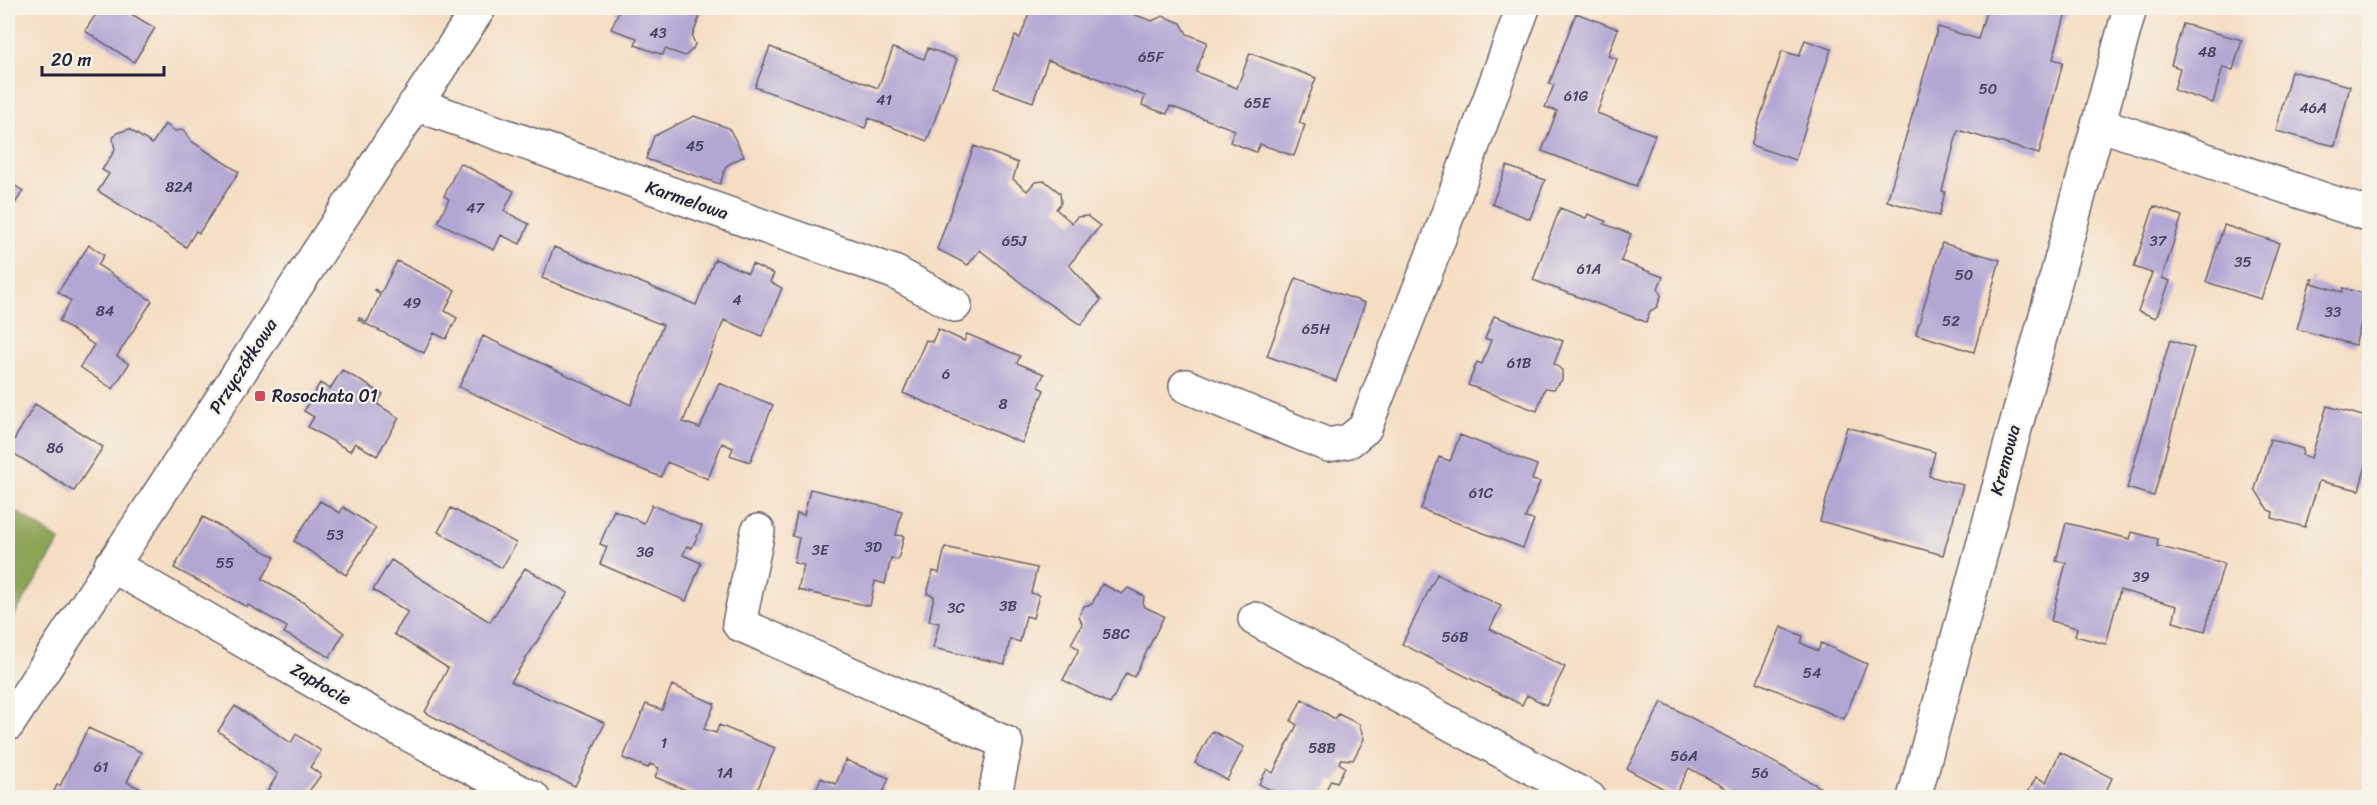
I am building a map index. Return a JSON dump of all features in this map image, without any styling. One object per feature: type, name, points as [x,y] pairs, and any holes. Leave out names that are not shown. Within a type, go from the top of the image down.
[{"type":"street","name":"Przyczółkowa","points":[[8,724],[479,8]]},
{"type":"street","points":[[1186,386],[1328,445],[1349,441],[1365,428],[1438,241],[1523,8]]},
{"type":"street","name":"Kremowa","points":[[1914,798],[2130,8]]},
{"type":"street","name":"Karmelowa","points":[[415,104],[894,272],[955,305]]},
{"type":"street","points":[[2099,124],[2370,215]]},
{"type":"street","points":[[758,531],[739,624],[1006,743],[994,798]]},
{"type":"street","name":"Zapłocie","points":[[111,565],[261,649],[330,691],[533,798]]},
{"type":"street","points":[[1255,620],[1589,798]]},
{"type":"green space","points":[[8,506],[60,541],[8,625],[8,599],[14,588],[12,554],[8,550]]},
{"type":"building","points":[[100,8],[109,8],[120,14],[123,9],[155,28],[134,62],[85,31]]},
{"type":"building","points":[[611,8],[703,8],[692,37],[695,44],[685,56],[665,49],[663,55],[635,45],[637,38],[611,29],[619,11]]},
{"type":"building","points":[[1031,8],[1116,8],[1152,21],[1163,16],[1181,23],[1187,34],[1207,42],[1196,72],[1237,88],[1250,53],[1316,78],[1299,123],[1305,125],[1294,156],[1260,144],[1256,152],[1230,142],[1235,130],[1170,106],[1167,114],[1142,105],[1145,96],[1048,60],[1033,102],[994,88],[1015,36],[1020,38]]},
{"type":"building","points":[[1987,8],[2067,9],[2053,59],[2063,62],[2039,154],[1958,130],[1942,191],[1945,192],[1939,216],[1887,201],[1938,27],[1978,39]]},
{"type":"building","points":[[1576,13],[1618,29],[1608,56],[1617,59],[1597,113],[1655,135],[1636,186],[1542,151],[1557,111],[1545,107],[1554,85],[1549,84]]},
{"type":"building","points":[[2183,24],[2242,40],[2233,70],[2223,67],[2213,103],[2174,90],[2180,68],[2171,65]]},
{"type":"building","points":[[1805,40],[1831,49],[1795,160],[1751,145],[1782,51],[1799,56]]},
{"type":"building","points":[[770,47],[878,88],[893,48],[924,59],[928,48],[957,59],[927,141],[869,118],[865,128],[755,87]]},
{"type":"building","points":[[2291,71],[2350,86],[2335,146],[2276,131]]},
{"type":"building","points":[[694,116],[729,128],[744,156],[726,166],[720,184],[646,159],[654,136]]},
{"type":"building","points":[[165,124],[175,131],[184,130],[191,141],[239,172],[199,233],[196,231],[186,247],[98,191],[109,174],[102,170],[115,150],[113,138],[117,133],[129,129],[152,144]]},
{"type":"building","points":[[974,146],[1018,163],[1013,179],[1027,191],[1035,182],[1045,181],[1060,193],[1061,203],[1056,209],[1072,223],[1077,217],[1087,216],[1100,226],[1069,265],[1101,300],[1081,325],[1040,298],[980,250],[968,265],[937,249]]},
{"type":"building","points":[[460,163],[514,191],[504,211],[529,224],[520,244],[501,235],[494,250],[438,222],[449,199],[444,196]]},
{"type":"building","points":[[1507,166],[1545,180],[1530,219],[1492,204]]},
{"type":"building","points":[[8,181],[23,191],[8,215]]},
{"type":"building","points":[[2154,206],[2182,216],[2162,278],[2170,281],[2156,318],[2138,311],[2152,273],[2134,267]]},
{"type":"building","points":[[1560,208],[1586,218],[1588,214],[1606,221],[1604,224],[1631,234],[1621,261],[1663,277],[1658,288],[1661,296],[1657,307],[1650,311],[1646,322],[1533,280]]},
{"type":"building","points":[[2224,225],[2279,243],[2261,299],[2206,282]]},
{"type":"building","points":[[1942,243],[2000,260],[1974,352],[1916,334]]},
{"type":"building","points":[[89,245],[104,255],[98,265],[152,301],[117,356],[129,364],[113,389],[80,367],[94,345],[59,321],[71,301],[58,292]]},
{"type":"building","points":[[554,247],[696,305],[715,259],[748,273],[752,264],[774,274],[770,282],[782,288],[762,336],[724,320],[683,422],[700,428],[719,383],[773,405],[750,462],[730,455],[733,448],[722,443],[708,479],[667,462],[661,477],[610,457],[459,387],[483,336],[631,405],[663,325],[542,278]]},
{"type":"building","points":[[397,261],[455,290],[445,311],[457,318],[446,339],[434,333],[424,353],[358,320],[359,318],[367,322],[380,295],[374,289],[381,293]]},
{"type":"building","points":[[1296,278],[1365,303],[1336,381],[1267,356]]},
{"type":"building","points":[[2311,279],[2314,279],[2312,283],[2342,292],[2343,288],[2369,295],[2355,345],[2297,329]]},
{"type":"building","points":[[1494,316],[1563,341],[1554,364],[1562,370],[1562,380],[1554,389],[1545,388],[1537,411],[1468,385],[1477,362],[1482,364],[1491,340],[1485,339]]},
{"type":"building","points":[[938,329],[964,341],[967,334],[1020,356],[1017,363],[1044,374],[1038,387],[1044,390],[1022,443],[903,393],[926,340],[932,342]]},
{"type":"building","points":[[2170,340],[2194,348],[2154,496],[2127,488]]},
{"type":"building","points":[[342,370],[383,394],[377,404],[399,418],[377,456],[355,443],[350,451],[308,427],[314,417],[304,411],[320,383],[330,389]]},
{"type":"building","points":[[35,404],[103,447],[74,491],[8,450]]},
{"type":"building","points":[[2327,406],[2370,418],[2370,452],[2359,490],[2319,481],[2305,527],[2272,518],[2273,512],[2268,510],[2255,489],[2270,439],[2303,449],[2302,455],[2311,458]]},
{"type":"building","points":[[1847,427],[1935,452],[1929,476],[1963,485],[1943,555],[1820,521]]},
{"type":"building","points":[[1460,435],[1537,465],[1532,480],[1540,482],[1525,518],[1534,520],[1523,548],[1421,509],[1439,457],[1450,461]]},
{"type":"building","points":[[810,489],[902,511],[896,535],[904,536],[898,560],[891,558],[885,584],[875,581],[870,606],[798,590],[804,565],[794,563],[799,538],[792,536],[797,513],[804,515]]},
{"type":"building","points":[[320,501],[340,513],[343,507],[376,528],[346,575],[294,541]]},
{"type":"building","points":[[652,505],[702,526],[692,548],[687,546],[683,555],[701,563],[686,601],[600,564],[607,547],[600,544],[614,510],[644,523]]},
{"type":"building","points":[[451,508],[516,543],[502,568],[438,532]]},
{"type":"building","points":[[203,517],[275,557],[262,579],[304,603],[344,633],[330,657],[284,633],[287,627],[174,568]]},
{"type":"building","points":[[2066,523],[2130,539],[2132,532],[2158,539],[2157,546],[2224,563],[2205,631],[2173,622],[2177,606],[2120,590],[2106,644],[2075,636],[2077,628],[2051,621],[2066,563],[2056,561]]},
{"type":"building","points":[[945,547],[1037,568],[1031,593],[1039,595],[1033,618],[1026,616],[1020,642],[1010,639],[1005,664],[933,648],[939,623],[929,621],[934,596],[927,594],[933,571],[939,573]]},
{"type":"building","points":[[391,560],[490,622],[525,568],[568,593],[511,682],[605,723],[575,786],[477,741],[425,712],[448,668],[394,634],[408,612],[373,590]]},
{"type":"building","points":[[1437,574],[1501,606],[1490,629],[1565,667],[1546,705],[1527,695],[1522,705],[1402,644]]},
{"type":"building","points":[[1102,584],[1122,594],[1128,588],[1144,596],[1143,606],[1164,616],[1134,677],[1126,673],[1110,704],[1063,680],[1079,649],[1071,644],[1082,624],[1079,616],[1084,606],[1092,604]]},
{"type":"building","points":[[1781,627],[1803,636],[1801,643],[1818,651],[1821,643],[1867,664],[1844,719],[1757,682]]},
{"type":"building","points":[[672,685],[715,704],[704,729],[716,733],[719,725],[775,748],[754,798],[727,798],[719,793],[717,798],[705,798],[655,777],[659,768],[650,764],[648,768],[623,758],[646,704],[662,710]]},
{"type":"building","points":[[1302,699],[1335,719],[1338,714],[1359,724],[1364,739],[1353,760],[1341,759],[1339,763],[1345,767],[1337,782],[1331,780],[1322,798],[1286,798],[1259,784],[1267,769],[1273,773],[1297,725],[1291,721]]},
{"type":"building","points":[[1662,702],[1820,787],[1814,798],[1743,798],[1689,768],[1675,795],[1627,769]]},
{"type":"building","points":[[235,706],[291,743],[296,734],[321,751],[310,767],[321,775],[307,794],[312,798],[263,798],[278,774],[218,731]]},
{"type":"building","points":[[88,728],[141,752],[127,782],[158,798],[51,798],[57,785],[60,786]]},
{"type":"building","points":[[1212,731],[1244,747],[1227,780],[1195,763]]},
{"type":"building","points":[[2060,752],[2112,778],[2103,798],[2025,798],[2036,777],[2046,782]]},
{"type":"building","points":[[846,760],[889,778],[881,798],[813,798],[821,778],[836,784]]},
{"type":"place","name":"Rosochata 01","points":[[260,396]]}]
